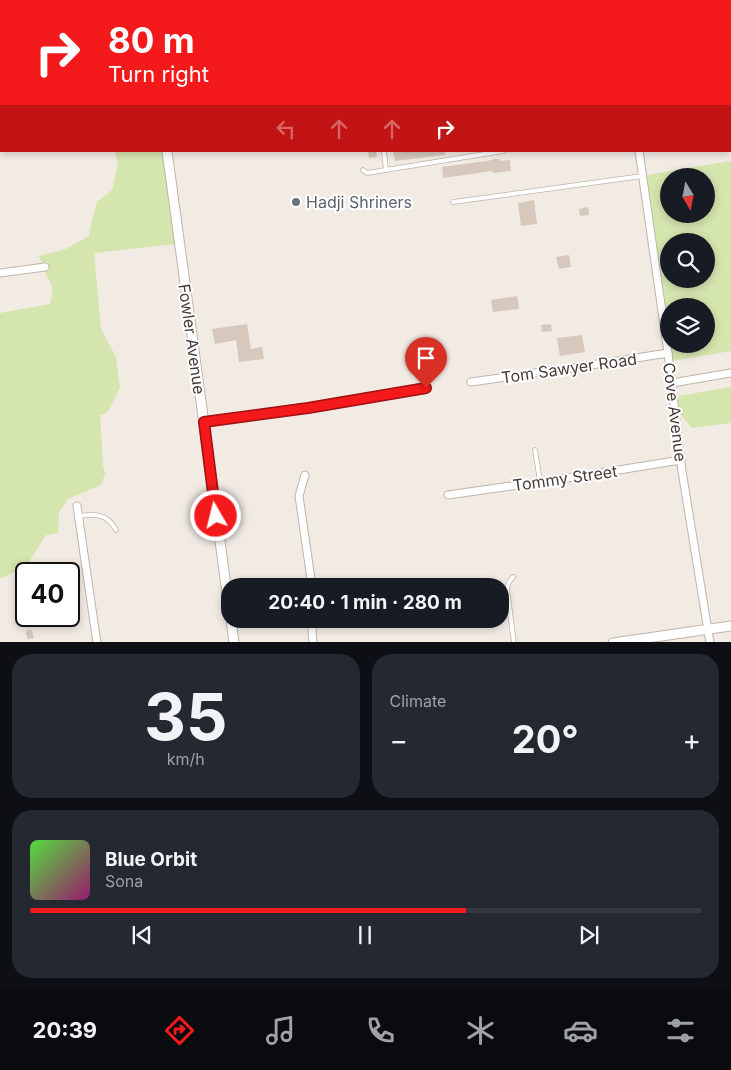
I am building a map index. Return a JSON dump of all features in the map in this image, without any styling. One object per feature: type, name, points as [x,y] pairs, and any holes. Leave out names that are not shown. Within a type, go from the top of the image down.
[{"type":"street","name":"Fowler Avenue","points":[[167,152],[225,578]]},
{"type":"street","name":"Cove Avenue","points":[[639,152],[660,299]]},
{"type":"street","points":[[0,273],[45,267]]},
{"type":"street","name":"Cove Avenue","points":[[668,353],[681,460],[710,642]]},
{"type":"street","name":"Tom Sawyer Road","points":[[471,382],[668,353]]},
{"type":"street","points":[[672,383],[731,374]]},
{"type":"street","points":[[204,422],[308,408],[426,388]]},
{"type":"street","name":"Tommy Street","points":[[448,494],[681,460]]},
{"type":"street","points":[[305,475],[299,496],[311,578]]},
{"type":"street","points":[[77,506],[97,642]]},
{"type":"street","points":[[614,642],[731,626]]},
{"type":"street","points":[[232,628],[234,642]]},
{"type":"street","points":[[312,628],[313,642]]},
{"type":"lane","points":[[384,152],[386,170]]},
{"type":"lane","points":[[363,170],[367,173],[473,153],[488,152]]},
{"type":"lane","points":[[453,202],[642,176]]},
{"type":"lane","points":[[535,450],[540,482]]},
{"type":"lane","points":[[78,516],[103,516],[112,522],[116,530]]},
{"type":"lane","points":[[513,577],[507,589],[514,642]]},
{"type":"green space","points":[[115,152],[163,152],[176,244],[94,253],[101,329],[116,357],[120,388],[107,413],[100,415],[105,474],[101,485],[68,499],[59,512],[58,533],[46,535],[29,562],[15,562],[15,571],[0,578],[0,313],[50,304],[52,286],[45,271],[49,271],[48,262],[42,263],[39,256],[66,249],[89,236],[97,202],[112,190],[118,163]]},
{"type":"green space","points":[[731,161],[731,351],[673,361],[672,353],[715,353],[715,298],[664,298],[663,288],[715,288],[715,233],[660,233],[660,271],[646,175],[660,173],[660,223],[715,223],[715,168],[688,168]]},
{"type":"green space","points":[[731,387],[731,423],[692,428],[679,413],[677,396]]},
{"type":"building","points":[[368,152],[376,152],[377,157],[369,158]]},
{"type":"building","points":[[393,152],[444,152],[445,155],[395,161]]},
{"type":"building","points":[[499,159],[500,161],[510,160],[511,171],[493,173],[492,171],[443,178],[442,167]]},
{"type":"building","points":[[534,200],[537,224],[521,226],[518,203]]},
{"type":"building","points":[[588,207],[589,215],[580,216],[579,209]]},
{"type":"building","points":[[569,255],[571,267],[559,269],[556,257]]},
{"type":"building","points":[[517,296],[519,309],[493,312],[491,300]]},
{"type":"building","points":[[247,324],[251,349],[262,347],[264,359],[239,362],[236,340],[215,344],[212,329]]},
{"type":"building","points":[[551,324],[552,331],[542,332],[541,325]]},
{"type":"building","points":[[582,335],[585,352],[560,356],[557,338]]},
{"type":"building","points":[[32,630],[34,638],[27,639],[26,631]]},
{"type":"place","name":"Hadji Shriners","points":[[296,202]]},
{"type":"route","points":[[216,516],[204,422],[308,408],[426,388]]}]
